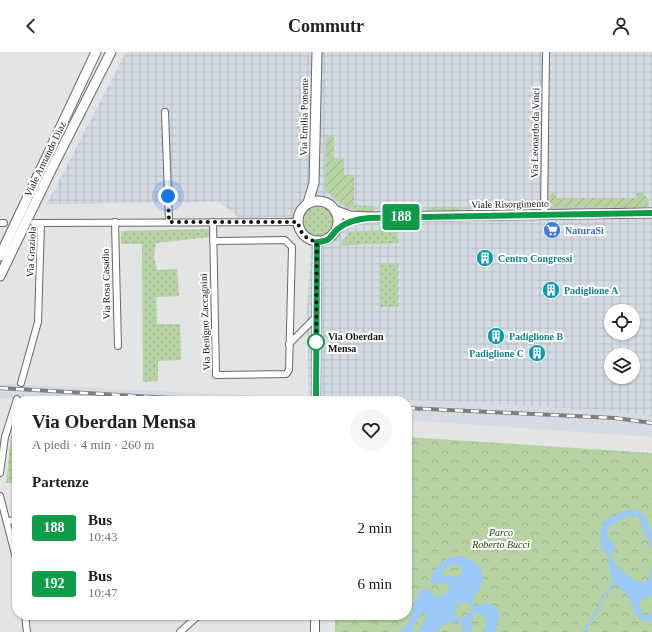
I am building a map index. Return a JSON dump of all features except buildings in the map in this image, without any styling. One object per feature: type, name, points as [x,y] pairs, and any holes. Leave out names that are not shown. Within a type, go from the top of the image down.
[{"type":"main road","name":"Viale Armando Diaz","points":[[0,276],[96,52]]},
{"type":"main road","name":"Viale Armando Diaz","points":[[0,256],[111,52]]},
{"type":"main road","name":"Via Emilia Ponente","points":[[308,203],[314,183],[317,52]]},
{"type":"main road","name":"Via Emilia Ponente","points":[[314,183],[322,201]]},
{"type":"main road","points":[[322,201],[336,211],[339,223],[338,228],[329,239],[317,242],[305,238],[301,233],[298,222],[300,211],[308,203],[322,201]]},
{"type":"main road","name":"Viale Risorgimento","points":[[336,211],[350,216],[369,218]]},
{"type":"main road","name":"Viale Risorgimento","points":[[338,228],[354,220],[369,218],[652,213]]},
{"type":"main road","points":[[316,396],[317,242]]},
{"type":"main road","points":[[315,620],[315,632]]},
{"type":"street","name":"Via Leonardo da Vinci","points":[[544,214],[546,52]]},
{"type":"street","points":[[165,112],[169,222]]},
{"type":"street","name":"Via Rosa Casadio","points":[[115,222],[118,346]]},
{"type":"street","name":"Via Benigno Zaccagnini","points":[[213,222],[216,375],[286,374],[289,370],[292,247],[285,240],[214,241]]},
{"type":"street","name":"Via Graziola","points":[[21,383],[38,322],[41,223],[298,222]]},
{"type":"street","points":[[34,223],[41,223]]},
{"type":"street","points":[[289,344],[316,317]]},
{"type":"street","points":[[0,473],[4,437],[12,414]]},
{"type":"street","points":[[0,496],[12,541]]},
{"type":"street","points":[[7,520],[12,520]]},
{"type":"street","points":[[25,620],[26,632]]},
{"type":"street","points":[[180,632],[193,620]]},
{"type":"shaded area","points":[[126,52],[652,52],[652,416],[614,411],[412,400],[412,396],[309,396],[307,311],[311,247],[289,224],[289,217],[239,218],[220,202],[47,204]]},
{"type":"shaded area","points":[[0,384],[265,396],[12,396],[12,399],[0,398]]},
{"type":"shaded area","points":[[412,400],[614,411],[652,416],[652,437],[412,420]]},
{"type":"green space","points":[[326,135],[334,136],[334,158],[344,159],[344,175],[354,175],[354,205],[374,206],[373,212],[357,212],[354,209],[344,206],[325,190]]},
{"type":"green space","points":[[553,192],[557,198],[638,198],[636,193],[643,193],[647,198],[648,205],[645,208],[553,207],[550,205],[550,195]]},
{"type":"green space","points":[[318,206],[329,210],[333,221],[329,232],[318,236],[307,232],[303,221],[307,210]]},
{"type":"green space","points":[[428,207],[459,207],[459,210],[428,210]]},
{"type":"green space","points":[[211,229],[211,237],[156,243],[154,257],[157,270],[177,269],[179,296],[156,297],[157,324],[180,324],[181,360],[158,361],[158,381],[143,382],[142,244],[121,244],[121,231]]},
{"type":"green space","points":[[397,229],[398,243],[340,246],[349,232]]},
{"type":"green space","points":[[380,263],[398,263],[398,307],[380,307]]},
{"type":"green space","points":[[12,434],[12,483],[6,483]]},
{"type":"green space","name":"Parco Roberto Bucci","points":[[412,437],[652,453],[652,632],[335,632],[335,620],[412,620]]},
{"type":"water","points":[[631,509],[637,510],[646,518],[649,524],[652,549],[644,534],[640,519],[634,515],[616,522],[609,528],[607,532],[608,536],[615,548],[610,555],[623,572],[642,583],[649,578],[652,561],[652,597],[645,597],[639,604],[642,614],[646,616],[652,612],[652,621],[647,622],[641,620],[636,615],[628,596],[612,581],[607,555],[600,546],[601,530],[604,521],[610,517]]},
{"type":"water","points":[[460,556],[465,557],[474,562],[481,569],[483,579],[482,584],[472,601],[475,606],[488,603],[496,609],[499,620],[494,632],[484,632],[486,621],[484,616],[477,612],[474,614],[470,632],[463,632],[461,623],[454,621],[445,624],[437,632],[416,632],[419,631],[423,624],[426,614],[423,612],[412,627],[414,632],[400,632],[409,620],[412,620],[412,612],[420,592],[425,588],[430,590],[434,598],[445,594],[450,587],[447,582],[435,585],[430,581],[441,563],[449,558]],"holes":[[[457,564],[462,568],[462,574],[459,577],[441,575],[441,571],[451,565]],[[458,603],[469,603],[472,608],[469,614],[462,619],[457,618],[454,611]]]},
{"type":"waterway","points":[[583,632],[614,583]]},
{"type":"railway","points":[[0,388],[137,396]]},
{"type":"railway","points":[[412,408],[615,418],[652,423]]},
{"type":"bus line","name":"188","points":[[316,396],[317,242],[329,239],[338,228],[354,220],[369,218],[652,213]]},
{"type":"place","name":"NaturaSì","points":[[552,230]]},
{"type":"place","name":"Centro Congressi","points":[[485,258]]},
{"type":"place","name":"Padiglione A","points":[[551,290]]},
{"type":"place","name":"Padiglione B","points":[[496,336]]},
{"type":"place","name":"Via Oberdan Mensa","points":[[316,342]]},
{"type":"place","name":"Padiglione C","points":[[537,353]]},
{"type":"route","points":[[168,196],[169,222],[298,222],[301,233],[305,238],[317,242],[316,347],[316,342]]}]
